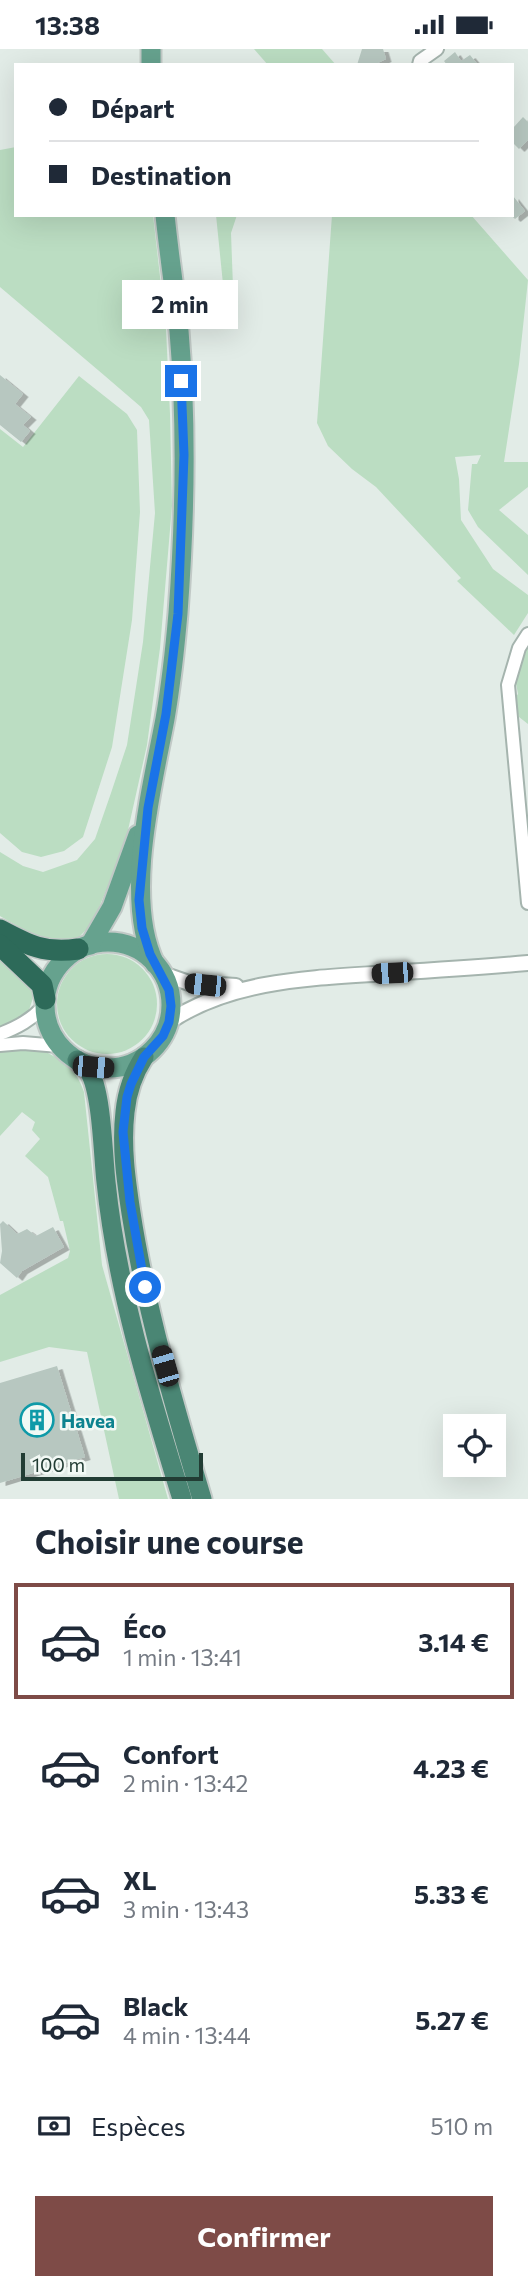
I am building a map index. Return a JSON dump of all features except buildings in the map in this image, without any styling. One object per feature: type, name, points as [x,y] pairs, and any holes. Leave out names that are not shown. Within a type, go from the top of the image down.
[{"type":"highway","points":[[0,930],[37,949],[59,952],[84,947]]},
{"type":"highway","points":[[0,945],[42,985],[45,1003]]},
{"type":"highway","points":[[144,1057],[131,1084],[124,1113],[126,1178],[135,1239],[157,1339],[202,1499]]},
{"type":"highway","points":[[77,1060],[88,1071],[96,1097],[107,1193],[122,1283],[134,1335],[182,1499]]},
{"type":"main road","points":[[159,969],[142,952],[125,944],[108,942],[84,947],[65,958],[48,983],[45,1003],[47,1022],[59,1046],[77,1060],[93,1067],[128,1065],[155,1048],[169,1022],[170,998],[159,969],[142,928],[139,900],[148,808],[166,714],[178,614],[184,455],[179,332],[165,217]]},
{"type":"main road","points":[[84,947],[112,907],[148,808]]},
{"type":"street","points":[[420,63],[437,49]]},
{"type":"street","points":[[528,634],[519,648],[508,685],[528,903]]},
{"type":"street","points":[[169,1022],[189,1008],[221,995],[269,985],[330,977],[528,963]]},
{"type":"street","points":[[159,969],[189,983],[220,986],[269,985]]},
{"type":"street","points":[[0,1034],[34,1018],[45,1003]]},
{"type":"street","points":[[0,1045],[23,1043],[59,1046]]},
{"type":"green space","points":[[254,49],[322,49],[334,63],[266,63]]},
{"type":"green space","points":[[14,147],[14,217],[153,217],[166,329],[172,506],[160,648],[147,745],[124,848],[92,924],[76,940],[36,935],[0,916],[0,852],[23,866],[43,872],[77,860],[95,839],[111,793],[127,745],[143,642],[155,513],[149,420],[141,407],[0,287],[0,150]]},
{"type":"green space","points":[[216,217],[236,217],[231,233],[233,287],[223,284]]},
{"type":"green space","points":[[332,217],[473,217],[528,280],[504,462],[528,462],[528,487],[499,510],[528,535],[528,575],[478,527],[468,510],[472,464],[477,464],[481,455],[455,457],[461,520],[493,569],[528,595],[528,613],[514,635],[457,581],[461,578],[376,487],[328,446],[317,423]]},
{"type":"green space","points":[[79,376],[127,414],[137,430],[140,512],[132,620],[112,747],[83,837],[64,851],[41,857],[22,852],[0,833],[0,429],[23,447]]},
{"type":"green space","points":[[528,647],[528,724],[519,717],[514,699],[518,694],[515,678]]},
{"type":"green space","points":[[107,954],[126,958],[142,969],[153,985],[157,1004],[153,1023],[142,1039],[126,1050],[107,1054],[88,1050],[72,1039],[61,1023],[57,1004],[61,985],[72,969],[88,958]]},
{"type":"green space","points":[[0,957],[25,978],[34,995],[27,1016],[0,1027]]},
{"type":"green space","points":[[36,1048],[66,1064],[81,1083],[84,1092],[102,1265],[168,1499],[119,1499],[87,1352],[49,1347],[0,1362],[0,1295],[68,1258],[70,1251],[48,1177],[25,1156],[40,1139],[32,1130],[35,1122],[22,1112],[0,1136],[0,1050]]},
{"type":"place","name":"Havea","points":[[37,1420]]},
{"type":"route","points":[[145,1287],[135,1239],[123,1132],[127,1097],[137,1067],[163,1036],[169,1022],[171,1006],[169,990],[163,974],[150,954],[142,928],[139,900],[148,808],[166,714],[178,614],[184,455],[181,381]]}]
